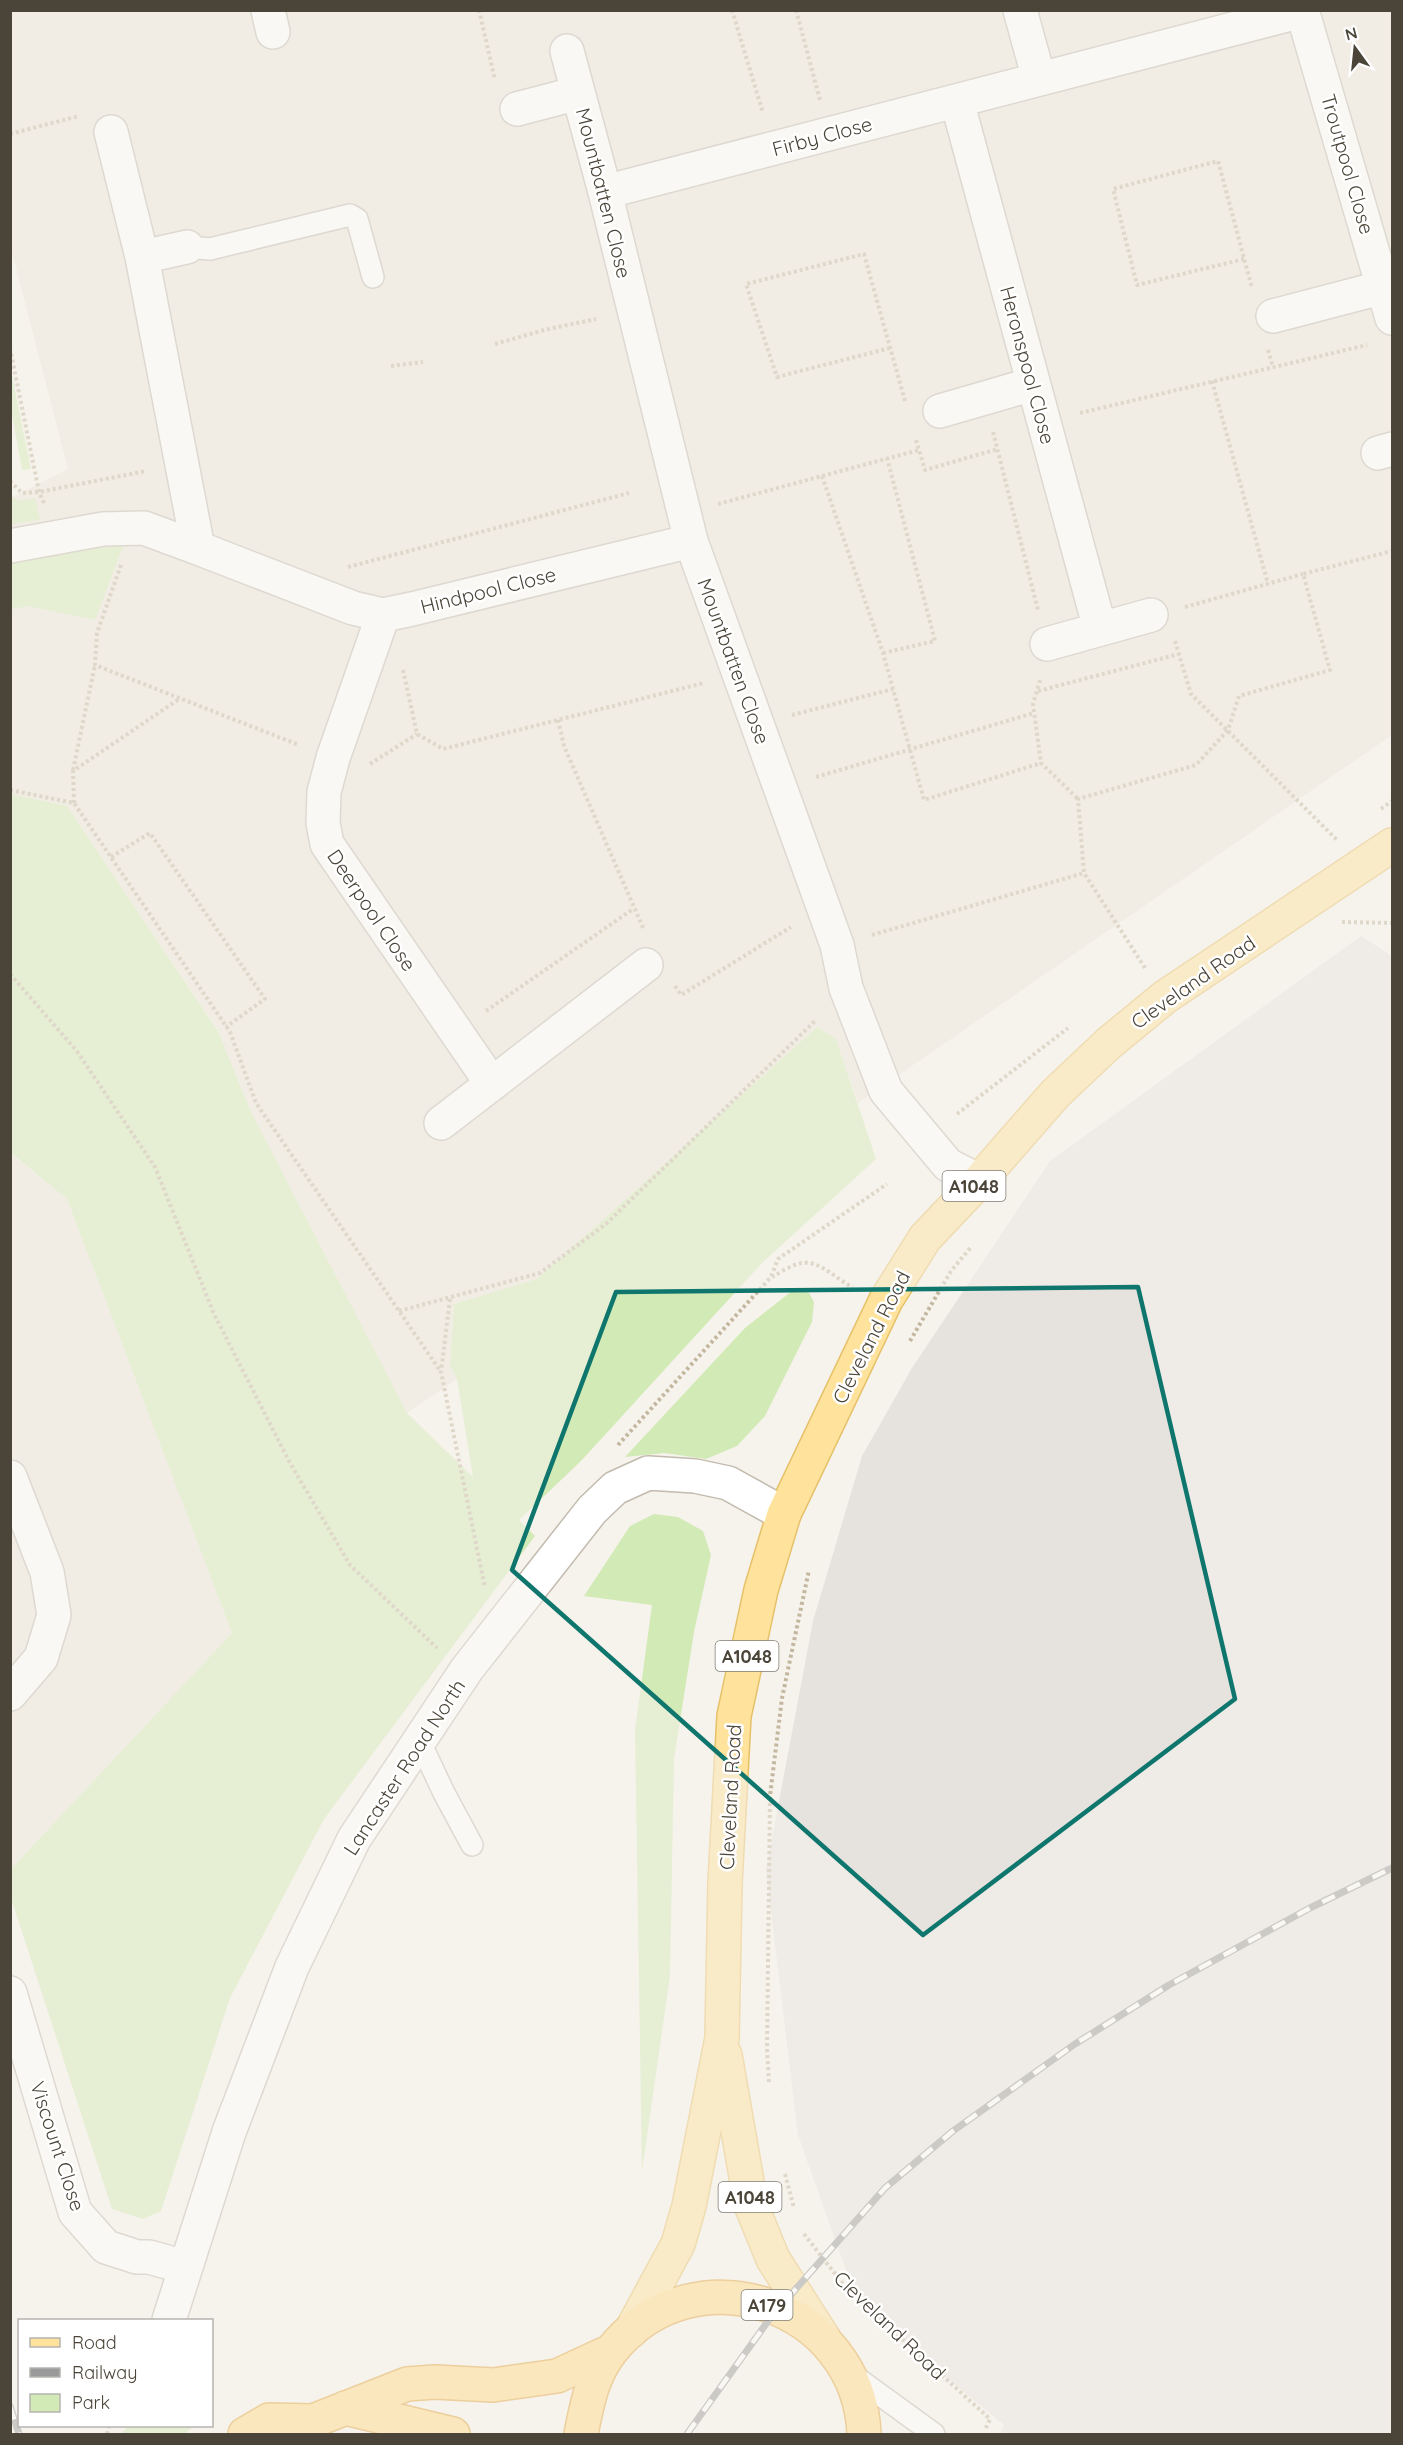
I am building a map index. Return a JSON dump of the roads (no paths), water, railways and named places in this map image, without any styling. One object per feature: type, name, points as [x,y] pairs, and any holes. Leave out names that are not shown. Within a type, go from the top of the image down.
[{"type":"highway","name":"A179","points":[[245,2434],[269,2420],[306,2428],[345,2408],[406,2384],[435,2382],[493,2385],[557,2376],[621,2341],[667,2308],[708,2298],[750,2300],[791,2313],[824,2339],[850,2373],[863,2412],[864,2434]]},
{"type":"highway","name":"A179","points":[[581,2434],[589,2391],[621,2341]]},
{"type":"highway","points":[[345,2408],[453,2434]]},
{"type":"main road","name":"Cleveland Road","points":[[621,2341],[678,2244],[689,2206],[722,2038],[725,1883],[734,1716],[761,1590],[784,1514],[886,1300],[925,1238],[979,1181],[1055,1094],[1108,1043],[1165,997],[1392,845]]},
{"type":"main road","name":"Cleveland Road","points":[[722,2038],[751,2205],[773,2259],[824,2339]]},
{"type":"street","points":[[1020,10],[1040,79]]},
{"type":"street","name":"Firby Close","points":[[605,192],[1302,11]]},
{"type":"street","name":"Troutpool Close","points":[[1302,11],[1392,318]]},
{"type":"street","name":"Mountbatten Close","points":[[567,51],[605,192],[691,541],[837,945],[846,988],[886,1091],[948,1165],[979,1181]]},
{"type":"street","name":"Mountbatten Close","points":[[517,109],[578,93]]},
{"type":"street","name":"Heronspool Close","points":[[957,101],[1100,629]]},
{"type":"street","points":[[111,132],[142,257],[198,548]]},
{"type":"street","points":[[142,257],[187,247]]},
{"type":"street","points":[[1264,318],[1384,287]]},
{"type":"street","points":[[940,411],[1033,384]]},
{"type":"street","name":"Hindpool Close","points":[[10,546],[103,529],[144,528],[353,608],[383,615],[691,541]]},
{"type":"street","points":[[1039,645],[1159,613]]},
{"type":"street","name":"Deerpool Close","points":[[383,615],[333,758],[322,799],[327,844],[492,1084]]},
{"type":"street","points":[[441,1123],[655,961]]},
{"type":"street","name":"Lancaster Road North","points":[[169,2319],[229,2132],[292,1968],[354,1839],[467,1669],[592,1510],[615,1488],[648,1473],[695,1476],[728,1483],[784,1514]]},
{"type":"street","points":[[10,1477],[47,1572],[54,1615],[41,1658],[10,1694]]},
{"type":"street","name":"Viscount Close","points":[[10,1993],[75,2212],[105,2247],[137,2257],[149,2256],[185,2267]]},
{"type":"lane","points":[[187,247],[210,249],[350,215],[357,219],[373,277]]},
{"type":"lane","points":[[419,1740],[472,1845]]},
{"type":"lane","points":[[850,2373],[934,2434]]},
{"type":"railway","points":[[687,2434],[771,2317],[885,2188],[953,2131],[1075,2044],[1169,1985],[1310,1908],[1392,1868]]},
{"type":"railway","points":[[10,2406],[19,2434]]}]
